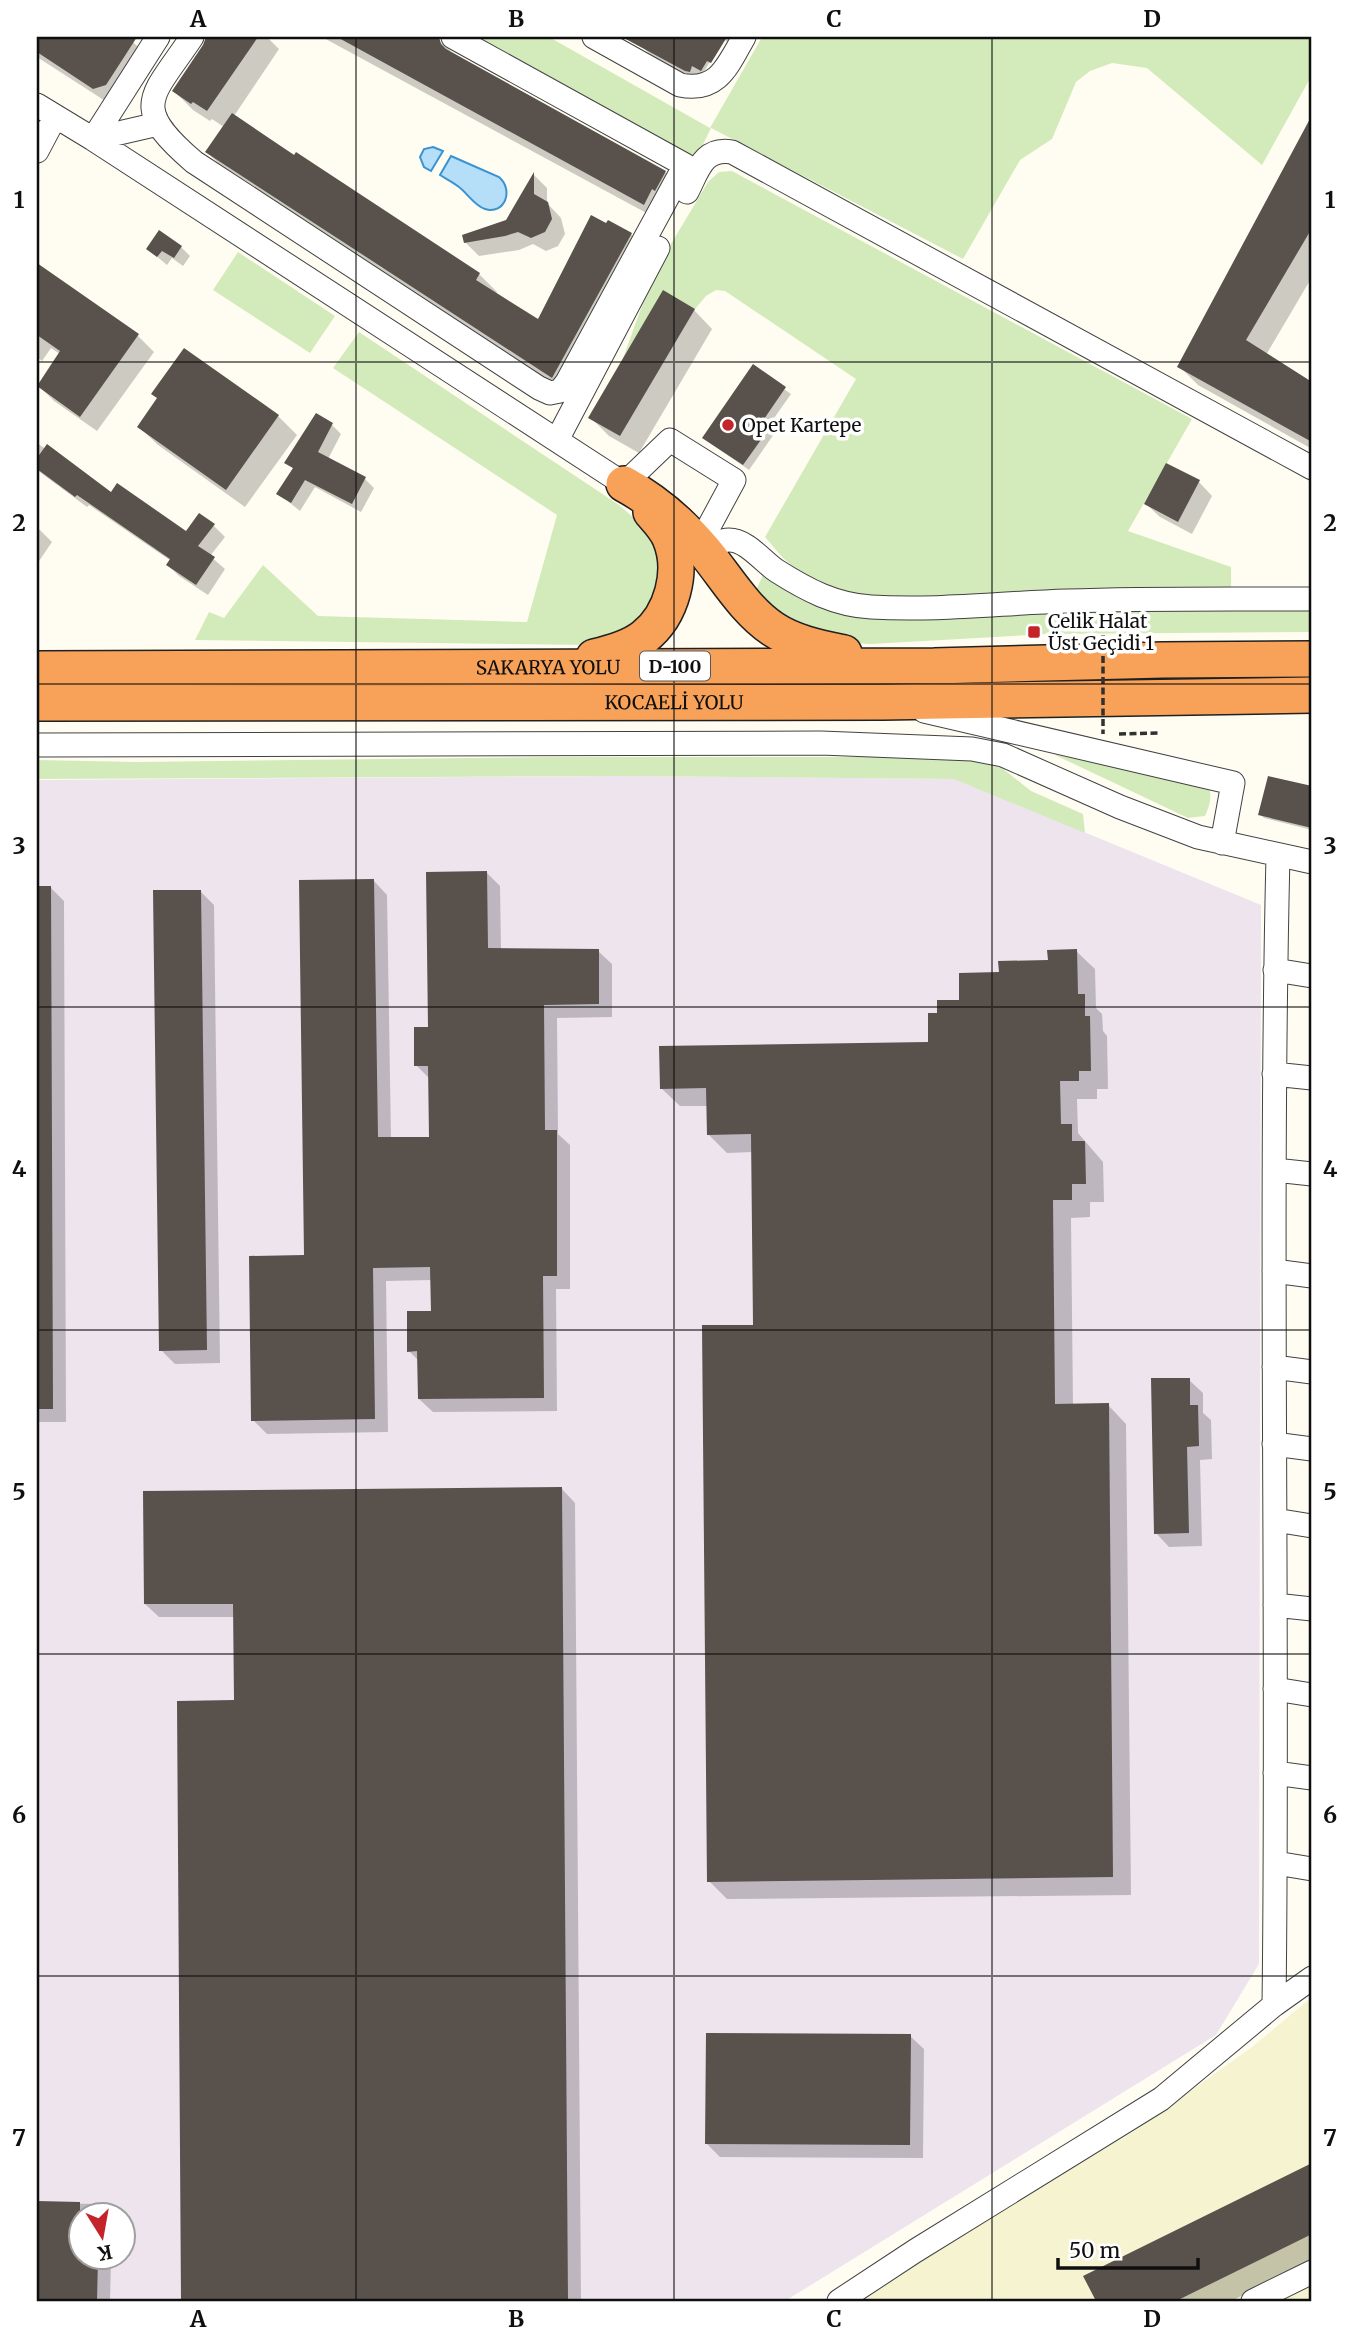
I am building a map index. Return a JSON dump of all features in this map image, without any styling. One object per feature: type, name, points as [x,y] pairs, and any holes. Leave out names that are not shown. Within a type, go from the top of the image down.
[{"type":"highway","points":[[624,484],[661,506],[702,549],[737,595],[758,617],[784,635],[816,647],[843,653],[934,666]]},
{"type":"highway","points":[[562,666],[613,652],[645,637],[659,623],[672,593],[676,572],[671,540],[662,524],[624,484]]},
{"type":"highway","name":"SAKARYA YOLU","points":[[37,669],[934,666],[1312,659]]},
{"type":"highway","name":"KOCAELİ YOLU","points":[[37,704],[883,702],[1312,695]]},
{"type":"highway","points":[[1214,696],[1312,704]]},
{"type":"street","points":[[93,139],[158,37]]},
{"type":"street","points":[[192,37],[156,90],[151,103],[158,124],[171,142],[206,169],[539,388],[550,393],[560,391],[685,165],[453,37]]},
{"type":"street","points":[[594,37],[680,85],[695,88],[708,85],[720,76],[744,37]]},
{"type":"street","points":[[37,151],[46,111],[624,484],[670,440],[734,480],[702,549]]},
{"type":"street","points":[[93,139],[158,124]]},
{"type":"street","points":[[557,440],[703,161],[710,154],[721,150],[732,152],[1312,468]]},
{"type":"street","points":[[702,549],[729,540],[740,543],[810,591],[836,601],[868,607],[907,608],[1070,601],[1312,599]]},
{"type":"street","points":[[883,702],[1233,783],[1222,843]]},
{"type":"street","points":[[37,745],[821,743],[908,744],[972,749],[1003,755],[1120,807],[1198,837],[1312,862]]},
{"type":"street","points":[[1274,2005],[1274,1074],[1278,855]]},
{"type":"street","points":[[1275,970],[1312,976]]},
{"type":"street","points":[[1274,1074],[1312,1078]]},
{"type":"street","points":[[1275,1170],[1312,1174]]},
{"type":"street","points":[[1274,1271],[1312,1276]]},
{"type":"street","points":[[1274,1367],[1312,1372]]},
{"type":"street","points":[[1274,1444],[1312,1449]]},
{"type":"street","points":[[1275,1520],[1312,1526]]},
{"type":"street","points":[[1275,1605],[1312,1609]]},
{"type":"street","points":[[1275,1689],[1312,1695]]},
{"type":"street","points":[[1275,1773],[1312,1778]]},
{"type":"street","points":[[1276,1863],[1312,1869]]},
{"type":"street","points":[[839,2301],[915,2250],[1161,2099],[1274,2005],[1312,1978]]},
{"type":"street","points":[[1253,2301],[1312,2272]]},
{"type":"path","points":[[1103,635],[1103,734]]},
{"type":"path","points":[[1117,734],[1158,733]]},
{"type":"shaded area","points":[[623,776],[955,779],[1261,905],[1259,1964],[1216,2035],[785,2301],[37,2301],[37,780]]},
{"type":"shaded area","points":[[1312,1997],[1312,2301],[858,2301],[940,2247],[1133,2132],[1252,2047]]},
{"type":"green space","points":[[467,37],[549,37],[710,128],[762,37],[1312,37],[1312,75],[1262,165],[1147,68],[1112,63],[1090,71],[1076,82],[1052,139],[1020,160],[963,259],[711,128],[694,163]]},
{"type":"green space","points":[[732,171],[1192,419],[1128,531],[1231,567],[1231,589],[971,597],[855,596],[807,578],[783,558],[765,537],[856,379],[725,291],[716,290],[706,296],[695,309],[622,361],[644,300],[668,249],[708,182],[719,172]]},
{"type":"green space","points":[[238,252],[335,316],[310,353],[213,290]]},
{"type":"green space","points":[[359,332],[619,505],[642,525],[661,551],[665,570],[645,627],[588,645],[195,640],[209,612],[224,618],[263,565],[318,616],[527,622],[557,515],[333,368]]},
{"type":"green space","points":[[763,575],[815,604],[848,615],[880,619],[942,619],[1085,610],[1312,609],[1312,632],[1047,634],[871,644],[833,642],[801,632],[753,597]]},
{"type":"green space","points":[[1053,754],[1208,787],[1208,809],[1205,816],[1188,818]]},
{"type":"green space","points":[[558,757],[913,757],[976,761],[1002,768],[1031,791],[1083,814],[1085,833],[954,779],[623,776],[37,779],[37,760],[138,762]]},
{"type":"water","points":[[433,147],[443,151],[431,171],[424,167],[420,157],[424,149]]},
{"type":"water","points":[[451,156],[499,177],[506,188],[502,205],[492,210],[485,209],[440,175]]},
{"type":"building","points":[[37,37],[137,37],[106,85],[93,89],[37,52]]},
{"type":"building","points":[[206,37],[258,37],[207,111],[172,91]]},
{"type":"building","points":[[337,37],[439,37],[446,49],[666,171],[644,205]]},
{"type":"building","points":[[622,37],[727,37],[711,63],[707,61],[701,71],[692,66],[690,72]]},
{"type":"building","points":[[232,113],[480,273],[476,280],[538,319],[591,215],[606,223],[608,220],[632,233],[552,378],[205,152]]},
{"type":"building","points":[[1312,115],[1312,228],[1246,340],[1312,382],[1312,442],[1177,367]]},
{"type":"building","points":[[534,172],[534,194],[548,202],[552,219],[545,232],[531,238],[518,232],[464,243],[462,235],[506,220]]},
{"type":"building","points":[[159,230],[182,246],[174,258],[162,251],[157,257],[146,249]]},
{"type":"building","points":[[37,263],[139,334],[80,417],[37,386],[60,351],[37,335]]},
{"type":"building","points":[[663,290],[695,309],[620,436],[588,418]]},
{"type":"building","points":[[184,348],[279,415],[226,490],[137,427],[157,398],[151,394]]},
{"type":"building","points":[[753,364],[786,387],[762,422],[770,427],[743,465],[702,438]]},
{"type":"building","points":[[316,413],[333,423],[318,452],[366,477],[352,504],[305,480],[291,503],[276,494],[293,468],[284,463]]},
{"type":"building","points":[[47,444],[111,492],[117,483],[186,531],[199,513],[215,524],[198,546],[215,557],[196,585],[166,565],[170,559],[37,469],[37,458]]},
{"type":"building","points":[[1166,463],[1200,480],[1178,522],[1144,504]]},
{"type":"building","points":[[1268,776],[1312,786],[1312,828],[1258,815]]},
{"type":"building","points":[[487,871],[488,948],[599,949],[599,1004],[544,1005],[545,1130],[557,1130],[557,1276],[543,1276],[544,1398],[418,1399],[417,1351],[407,1352],[407,1311],[431,1311],[430,1267],[373,1268],[375,1419],[251,1421],[249,1256],[304,1255],[299,880],[374,879],[378,1137],[429,1137],[428,1066],[414,1066],[414,1027],[428,1027],[426,872]]},
{"type":"building","points":[[37,886],[51,886],[53,1409],[37,1409]]},
{"type":"building","points":[[153,890],[201,890],[207,1350],[159,1351]]},
{"type":"building","points":[[1077,949],[1078,994],[1085,994],[1085,1016],[1090,1016],[1091,1071],[1079,1071],[1079,1081],[1060,1081],[1061,1124],[1072,1124],[1072,1141],[1085,1141],[1086,1184],[1072,1184],[1072,1200],[1053,1200],[1055,1404],[1109,1403],[1113,1877],[707,1882],[702,1325],[753,1325],[751,1134],[707,1135],[706,1088],[660,1089],[659,1046],[928,1042],[928,1013],[937,1013],[937,1000],[959,1000],[959,973],[999,972],[998,961],[1048,960],[1047,950]]},
{"type":"building","points":[[1151,1378],[1190,1378],[1190,1405],[1198,1405],[1199,1446],[1187,1447],[1189,1533],[1154,1534]]},
{"type":"building","points":[[562,1487],[568,2301],[181,2301],[177,1701],[234,1700],[233,1604],[144,1604],[143,1491]]},
{"type":"building","points":[[706,2033],[911,2034],[910,2145],[705,2144]]},
{"type":"building","points":[[1312,2163],[1312,2234],[1176,2301],[1096,2301],[1083,2276]]},
{"type":"building","points":[[37,2201],[80,2202],[66,2202],[66,2272],[98,2272],[97,2301],[37,2301]]},
{"type":"place","name":"Opet Kartepe","points":[[728,425]]},
{"type":"place","name":"Çelik Halat Üst Geçidi 1","points":[[1034,632]]}]
